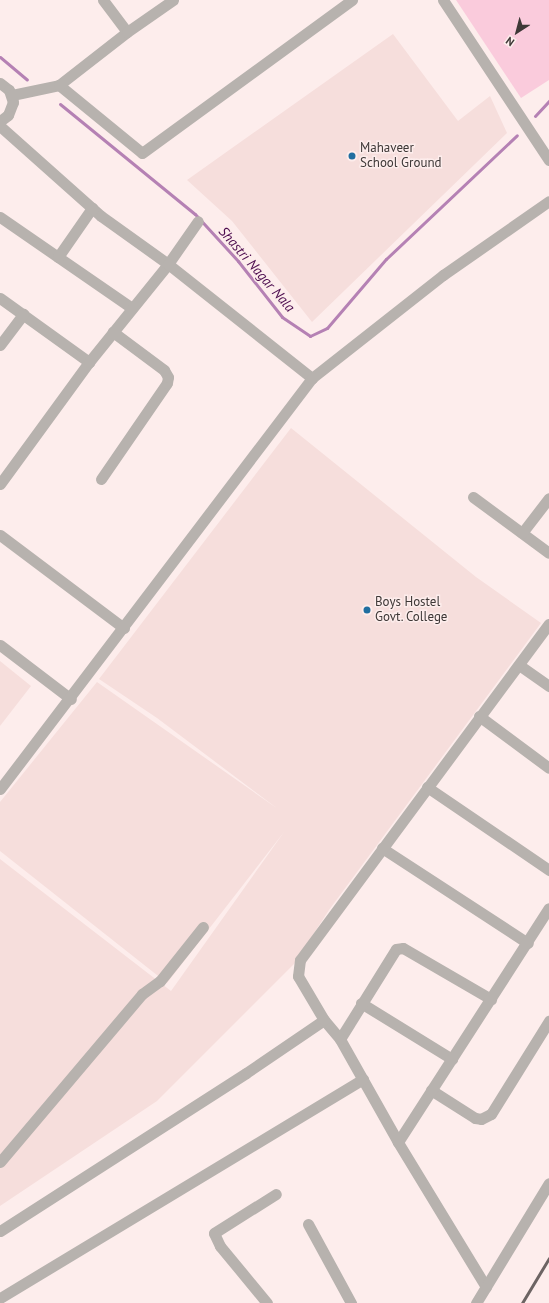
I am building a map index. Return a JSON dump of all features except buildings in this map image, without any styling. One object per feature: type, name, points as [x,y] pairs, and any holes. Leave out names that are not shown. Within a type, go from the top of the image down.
[{"type":"street","points":[[103,0],[127,32]]},
{"type":"street","points":[[12,95],[59,85],[127,32],[173,0]]},
{"type":"street","points":[[59,85],[142,152],[352,0]]},
{"type":"street","points":[[443,0],[549,160]]},
{"type":"street","points":[[0,82],[12,95],[12,109],[0,121]]},
{"type":"street","points":[[0,126],[92,208],[168,264],[312,378]]},
{"type":"street","points":[[0,789],[71,699],[312,378],[443,275],[549,201]]},
{"type":"street","points":[[58,257],[92,208]]},
{"type":"street","points":[[0,484],[89,362],[168,264],[198,221]]},
{"type":"street","points":[[2,223],[58,257],[132,308]]},
{"type":"street","points":[[0,298],[89,362]]},
{"type":"street","points":[[0,345],[23,314]]},
{"type":"street","points":[[101,479],[167,383],[168,377],[164,370],[113,332]]},
{"type":"street","points":[[473,497],[549,553]]},
{"type":"street","points":[[522,533],[549,498]]},
{"type":"street","points":[[0,534],[124,628]]},
{"type":"street","points":[[486,1287],[398,1142],[340,1039],[324,1020],[298,976],[300,960],[479,716],[549,624]]},
{"type":"street","points":[[0,645],[71,699]]},
{"type":"street","points":[[519,665],[549,686]]},
{"type":"street","points":[[479,716],[549,768]]},
{"type":"street","points":[[427,787],[549,870]]},
{"type":"street","points":[[382,848],[528,943]]},
{"type":"street","points":[[398,1142],[528,943],[549,908]]},
{"type":"street","points":[[0,1162],[142,994],[160,981],[203,927]]},
{"type":"street","points":[[340,1039],[391,954],[403,948],[491,999]]},
{"type":"street","points":[[361,1003],[452,1059]]},
{"type":"street","points":[[0,1231],[233,1082],[324,1020]]},
{"type":"street","points":[[431,1090],[476,1118],[481,1119],[491,1114],[549,1021]]},
{"type":"street","points":[[0,1298],[363,1079]]},
{"type":"street","points":[[476,1303],[549,1183]]},
{"type":"street","points":[[267,1303],[220,1246],[214,1232],[276,1194]]},
{"type":"street","points":[[308,1224],[351,1303]]},
{"type":"shaded area","name":"Mahaveer School Ground","points":[[393,34],[458,121],[490,96],[507,133],[312,322],[232,221],[187,180]]},
{"type":"shaded area","points":[[291,428],[476,577],[541,623],[329,910],[294,964],[157,1101],[0,1206],[0,859],[171,991],[284,832],[167,983],[0,851],[0,802],[97,682],[278,809],[157,718],[99,679]]},
{"type":"shaded area","points":[[0,661],[31,686],[0,726]]},
{"type":"waterway","name":"Shastri Nagar Nala","points":[[0,57],[27,80]]},
{"type":"waterway","name":"Shastri Nagar Nala","points":[[535,116],[549,101]]},
{"type":"waterway","name":"Shastri Nagar Nala","points":[[60,104],[195,214],[238,261],[282,317],[310,336],[327,328],[386,259],[517,135]]},
{"type":"railway","points":[[522,1303],[549,1258]]},
{"type":"place","name":"Mahaveer School Ground","points":[[352,156]]},
{"type":"place","name":"Boys Hostel Govt. College","points":[[367,610]]}]
